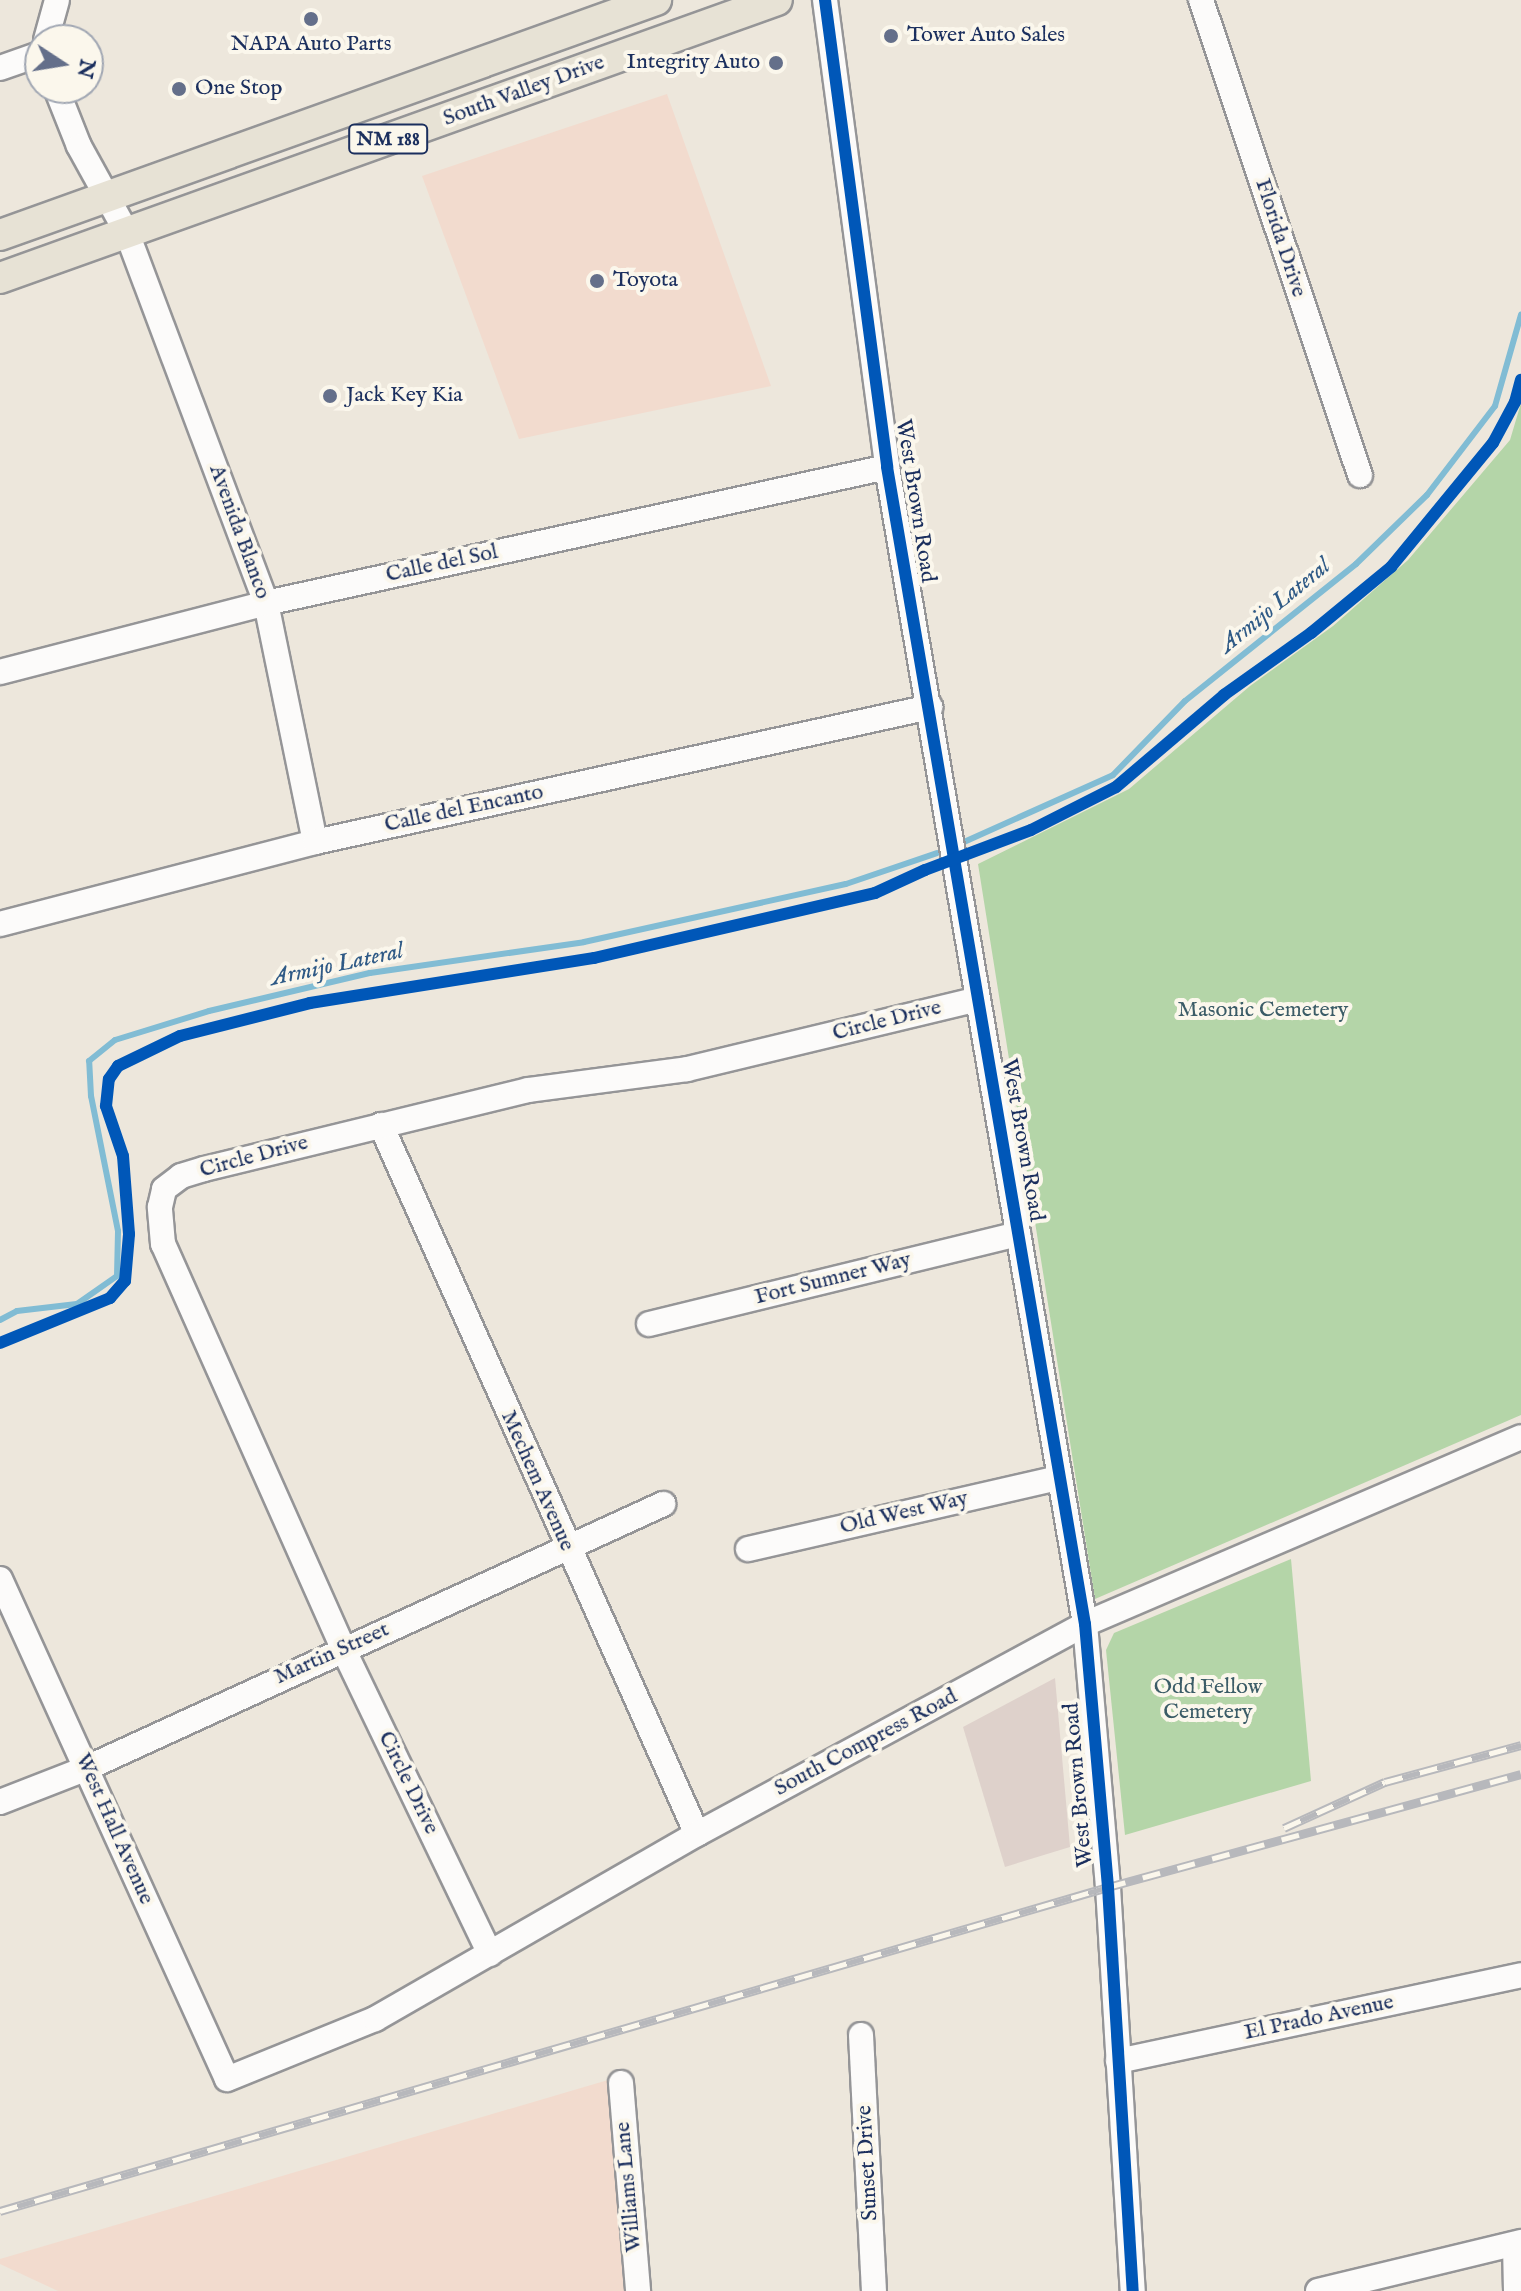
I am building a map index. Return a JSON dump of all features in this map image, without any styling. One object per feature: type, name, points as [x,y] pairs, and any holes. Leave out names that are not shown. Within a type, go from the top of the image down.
[{"type":"main road","name":"South Valley Drive","points":[[0,235],[656,0]]},
{"type":"main road","name":"South Valley Drive","points":[[0,278],[777,0]]},
{"type":"street","points":[[50,24],[57,0]]},
{"type":"street","name":"West Brown Road","points":[[825,0],[887,467],[1085,1624],[1108,1887],[1133,2291]]},
{"type":"street","name":"Florida Drive","points":[[1201,0],[1360,475]]},
{"type":"street","points":[[0,68],[24,60]]},
{"type":"street","name":"Avenida Blanco","points":[[63,104],[104,198],[127,233],[266,603],[315,842]]},
{"type":"street","name":"Calle del Sol","points":[[0,672],[266,603],[887,467]]},
{"type":"street","name":"Calle del Encanto","points":[[0,924],[315,842],[930,707]]},
{"type":"street","name":"Circle Drive","points":[[490,1954],[343,1648],[163,1244],[160,1207],[164,1189],[181,1176],[528,1090],[687,1069],[978,999]]},
{"type":"street","name":"Mechem Avenue","points":[[381,1125],[697,1834]]},
{"type":"street","name":"Fort Sumner Way","points":[[649,1324],[1018,1234]]},
{"type":"street","name":"South Compress Road","points":[[227,2079],[375,2019],[697,1834],[1085,1624],[1521,1437]]},
{"type":"street","name":"Old West Way","points":[[748,1549],[1059,1478]]},
{"type":"street","name":"Martin Street","points":[[0,1802],[87,1768],[343,1648],[568,1550],[663,1504]]},
{"type":"street","name":"West Hall Avenue","points":[[0,1579],[227,2079]]},
{"type":"street","name":"El Prado Avenue","points":[[1118,2061],[1521,1975]]},
{"type":"street","name":"Sunset Drive","points":[[861,2035],[874,2291]]},
{"type":"street","name":"Williams Lane","points":[[621,2083],[638,2291]]},
{"type":"street","points":[[1318,2291],[1518,2243],[1516,2291]]},
{"type":"shaded area","name":"Toyota","points":[[667,94],[771,386],[519,439],[422,176]]},
{"type":"shaded area","points":[[1055,1678],[1070,1847],[1005,1867],[963,1727]]},
{"type":"shaded area","points":[[608,2080],[625,2291],[58,2291],[0,2264],[0,2259]]},
{"type":"green space","name":"Masonic Cemetery","points":[[1521,403],[1521,1415],[1095,1599],[978,864],[1129,789],[1250,686],[1333,626],[1408,560],[1510,440]]},
{"type":"green space","name":"Odd Fellow Cemetery","points":[[1291,1559],[1311,1781],[1125,1835],[1106,1650],[1114,1633]]},
{"type":"waterway","name":"Armijo Lateral","points":[[964,842],[1113,775],[1185,701],[1356,564],[1427,495],[1495,406],[1521,315]]},
{"type":"waterway","name":"Armijo Lateral","points":[[0,1320],[17,1311],[77,1304],[117,1276],[118,1231],[91,1096],[89,1061],[115,1040],[209,1011],[370,973],[584,942],[846,884],[937,853]]},
{"type":"railway","points":[[1284,1828],[1385,1782],[1521,1745]]},
{"type":"railway","points":[[0,2211],[1108,1887],[1521,1774]]},
{"type":"cycle path","points":[[825,0],[887,467],[1085,1624],[1108,1887],[1133,2291]]},
{"type":"cycle path","points":[[0,1343],[110,1298],[125,1281],[129,1234],[123,1156],[106,1106],[109,1079],[118,1066],[180,1036],[310,1003],[594,958],[875,893],[925,870],[1031,830],[1116,787],[1224,695],[1311,633],[1391,567],[1493,443],[1515,402],[1521,380]]},
{"type":"place","name":"NAPA Auto Parts","points":[[311,19]]},
{"type":"place","name":"Tower Auto Sales","points":[[891,36]]},
{"type":"place","name":"Integrity Auto","points":[[776,63]]},
{"type":"place","name":"One Stop","points":[[179,89]]},
{"type":"place","name":"Toyota","points":[[597,281]]},
{"type":"place","name":"Jack Key Kia","points":[[330,396]]}]
